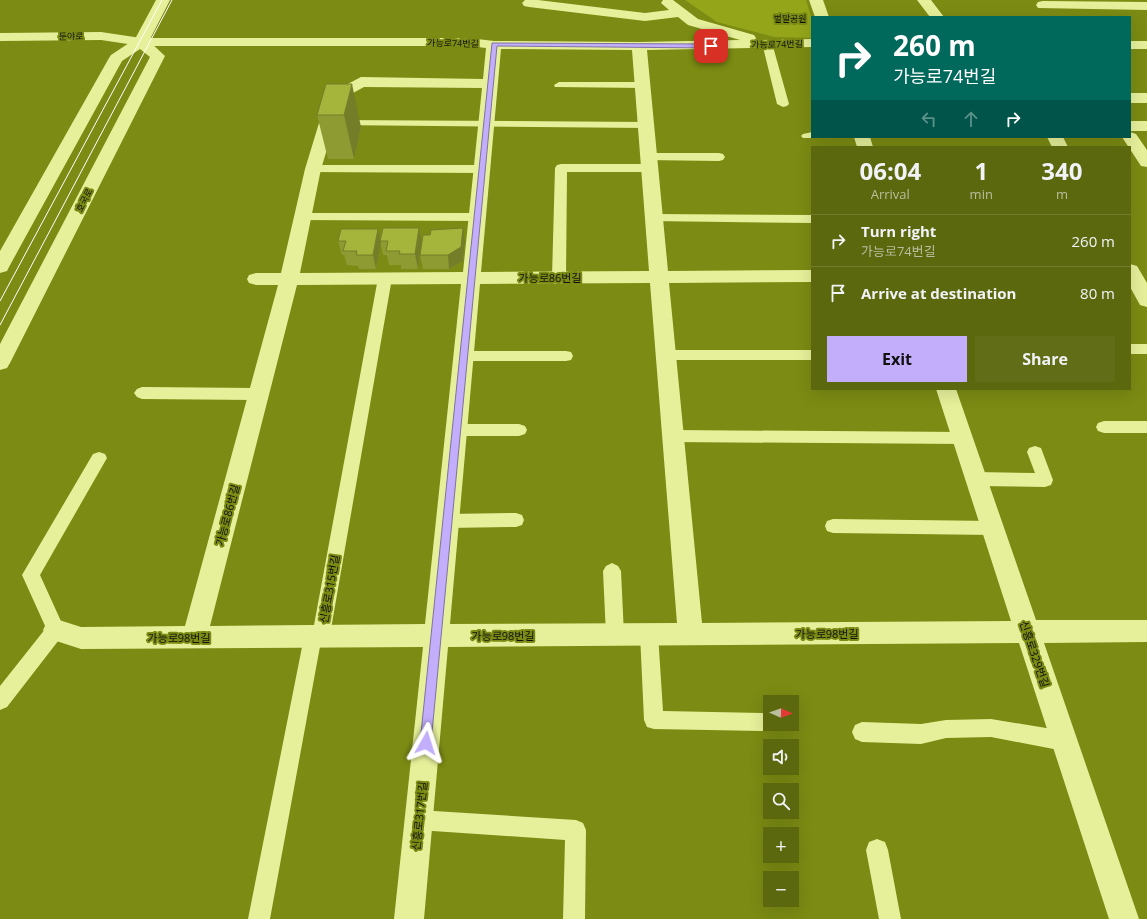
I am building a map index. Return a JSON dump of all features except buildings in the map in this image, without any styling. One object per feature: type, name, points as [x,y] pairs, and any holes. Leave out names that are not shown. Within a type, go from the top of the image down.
[{"type":"street","points":[[0,267],[116,58],[141,42],[163,0]]},
{"type":"street","points":[[665,0],[693,22],[767,43]]},
{"type":"street","points":[[816,0],[822,16]]},
{"type":"street","points":[[924,0],[936,16]]},
{"type":"street","points":[[529,3],[645,18],[680,12]]},
{"type":"street","points":[[1043,5],[1147,6]]},
{"type":"street","name":"둔야로","points":[[0,38],[101,36],[141,42]]},
{"type":"street","name":"가능로74번길","points":[[141,42],[469,42],[494,45],[639,46],[711,46],[767,43],[811,43]]},
{"type":"street","name":"호국로","points":[[0,363],[158,56],[141,42]]},
{"type":"street","name":"신흥로317번길","points":[[409,919],[494,45]]},
{"type":"street","points":[[1131,45],[1147,45]]},
{"type":"street","points":[[639,46],[690,634]]},
{"type":"street","name":"가능로86번길","points":[[195,637],[288,279],[312,169],[327,123],[347,90],[361,82],[490,84]]},
{"type":"street","points":[[1131,98],[1147,98]]},
{"type":"street","points":[[1131,126],[1147,126]]},
{"type":"street","points":[[1131,138],[1147,162]]},
{"type":"street","points":[[1135,273],[1147,300]]},
{"type":"street","name":"가능로86번길","points":[[256,279],[811,276]]},
{"type":"street","name":"신흥로329번길","points":[[946,390],[1124,919]]},
{"type":"street","name":"가능로98번길","points":[[56,630],[81,638],[1147,631]]},
{"type":"lane","points":[[767,43],[783,104]]},
{"type":"lane","points":[[559,85],[643,85]]},
{"type":"lane","points":[[327,123],[646,125]]},
{"type":"lane","points":[[559,277],[561,168],[719,157]]},
{"type":"lane","points":[[312,169],[482,169]]},
{"type":"lane","points":[[302,217],[477,217]]},
{"type":"lane","points":[[654,218],[811,219]]},
{"type":"lane","name":"신흥로315번길","points":[[258,919],[312,637],[322,629],[385,278]]},
{"type":"lane","points":[[1131,349],[1147,349]]},
{"type":"lane","points":[[666,355],[811,356]]},
{"type":"lane","points":[[464,356],[566,356]]},
{"type":"lane","points":[[142,393],[258,394]]},
{"type":"lane","points":[[1104,427],[1147,427]]},
{"type":"lane","points":[[456,430],[519,430]]},
{"type":"lane","points":[[673,436],[963,438]]},
{"type":"lane","points":[[976,479],[1045,480],[1035,452]]},
{"type":"lane","points":[[0,701],[56,630],[30,575],[99,458]]},
{"type":"lane","points":[[447,521],[516,520]]},
{"type":"lane","points":[[833,526],[993,528]]},
{"type":"lane","points":[[612,572],[615,635]]},
{"type":"lane","points":[[649,634],[654,720],[762,722]]},
{"type":"lane","points":[[862,732],[921,734],[946,729],[991,728],[1064,741]]},
{"type":"lane","points":[[418,820],[576,830],[574,919]]},
{"type":"lane","points":[[877,850],[890,919]]},
{"type":"green space","name":"벌말공원","points":[[685,0],[806,0],[811,17],[811,38],[774,37],[717,22]]},
{"type":"tram line","points":[[0,301],[162,0]]},
{"type":"tram line","points":[[0,325],[172,0]]},
{"type":"route","points":[[426,743],[494,45],[711,46]]}]
